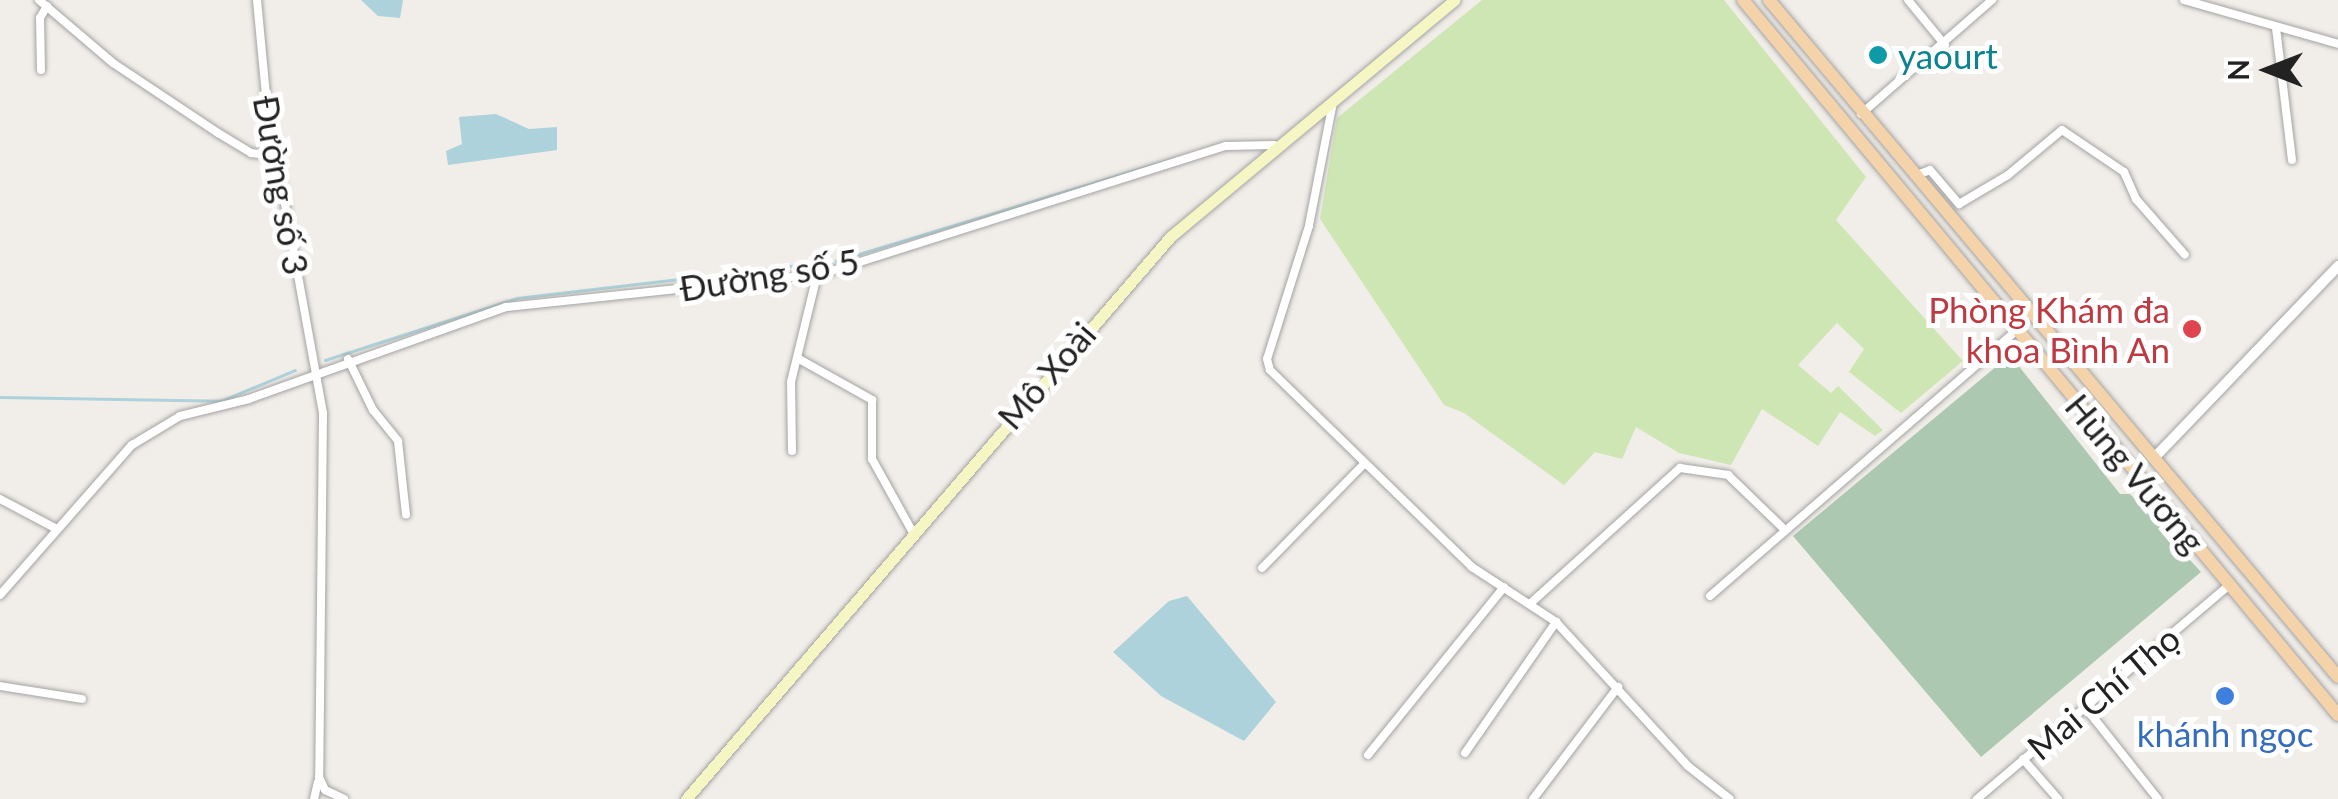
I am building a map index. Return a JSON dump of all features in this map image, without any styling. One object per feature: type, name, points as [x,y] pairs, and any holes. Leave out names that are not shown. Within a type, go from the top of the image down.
[{"type":"main road","name":"Mô Xoài","points":[[686,799],[912,531],[1170,237],[1274,145],[1454,0]]},
{"type":"main road","name":"Hùng Vương","points":[[1743,0],[2338,715]]},
{"type":"main road","name":"Hùng Vương","points":[[1769,0],[2338,677]]},
{"type":"main road","points":[[2016,330],[2032,316]]},
{"type":"main road","points":[[2136,470],[2156,457]]},
{"type":"main road","points":[[2229,585],[2249,571]]},
{"type":"street","name":"Đường số 3","points":[[257,0],[276,156],[316,370],[324,460],[319,777],[314,799]]},
{"type":"street","points":[[1908,0],[1945,46]]},
{"type":"street","points":[[1862,114],[1945,46],[1992,0]]},
{"type":"street","points":[[2184,0],[2338,44]]},
{"type":"street","points":[[41,70],[43,3],[113,63],[218,133],[251,153],[276,156]]},
{"type":"street","points":[[2276,28],[2292,160]]},
{"type":"street","points":[[1334,98],[1309,226],[1266,359],[1364,464],[1472,567],[1532,602],[1556,622],[1688,766],[1730,799]]},
{"type":"street","points":[[1914,176],[1930,170],[1958,204],[2008,175],[2062,130],[2124,172],[2136,200],[2185,255]]},
{"type":"street","name":"Đường số 5","points":[[0,595],[149,432],[316,370],[517,304],[816,275],[1226,146],[1274,145]]},
{"type":"street","points":[[2156,457],[2338,266]]},
{"type":"street","points":[[792,451],[791,382],[816,275]]},
{"type":"street","points":[[1710,596],[2016,330]]},
{"type":"street","points":[[348,359],[373,410],[398,441],[406,515]]},
{"type":"street","points":[[799,359],[872,400],[872,460],[912,531]]},
{"type":"street","points":[[1262,568],[1364,464]]},
{"type":"street","points":[[1532,602],[1680,468],[1728,475],[1785,530]]},
{"type":"street","points":[[0,499],[57,529]]},
{"type":"street","name":"Mai Chí Thọ","points":[[1977,799],[2229,585]]},
{"type":"street","points":[[1368,755],[1504,587]]},
{"type":"street","points":[[1465,753],[1556,622]]},
{"type":"street","points":[[0,686],[82,698]]},
{"type":"street","points":[[1533,799],[1618,686]]},
{"type":"street","points":[[2086,707],[2158,799]]},
{"type":"street","points":[[2023,759],[2058,799]]},
{"type":"street","points":[[319,777],[325,790],[344,799]]},
{"type":"green space","points":[[1482,0],[1724,0],[1866,177],[1836,220],[1963,361],[1901,413],[1849,372],[1864,349],[1837,323],[1798,365],[1831,393],[1838,386],[1883,430],[1875,436],[1840,412],[1818,446],[1762,409],[1731,465],[1679,453],[1636,427],[1622,459],[1595,452],[1564,485],[1464,413],[1444,405],[1320,219],[1337,118]]},
{"type":"green space","points":[[2010,355],[2120,494],[2130,494],[2201,572],[1981,757],[1793,536]]},
{"type":"water","points":[[361,0],[403,0],[400,18],[378,16]]},
{"type":"water","points":[[496,114],[529,129],[557,127],[557,150],[448,165],[446,151],[462,144],[459,117]]},
{"type":"water","points":[[1187,596],[1276,702],[1244,741],[1161,696],[1113,652],[1169,601]]},
{"type":"waterway","points":[[325,360],[517,298],[839,260],[1172,159]]},
{"type":"waterway","points":[[0,397],[221,401],[295,370]]},
{"type":"place","name":"yaourt","points":[[1878,55]]},
{"type":"place","name":"Phòng Khám đa khoa Bình An","points":[[2192,329]]},
{"type":"place","name":"khánh ngọc","points":[[2225,696]]}]
